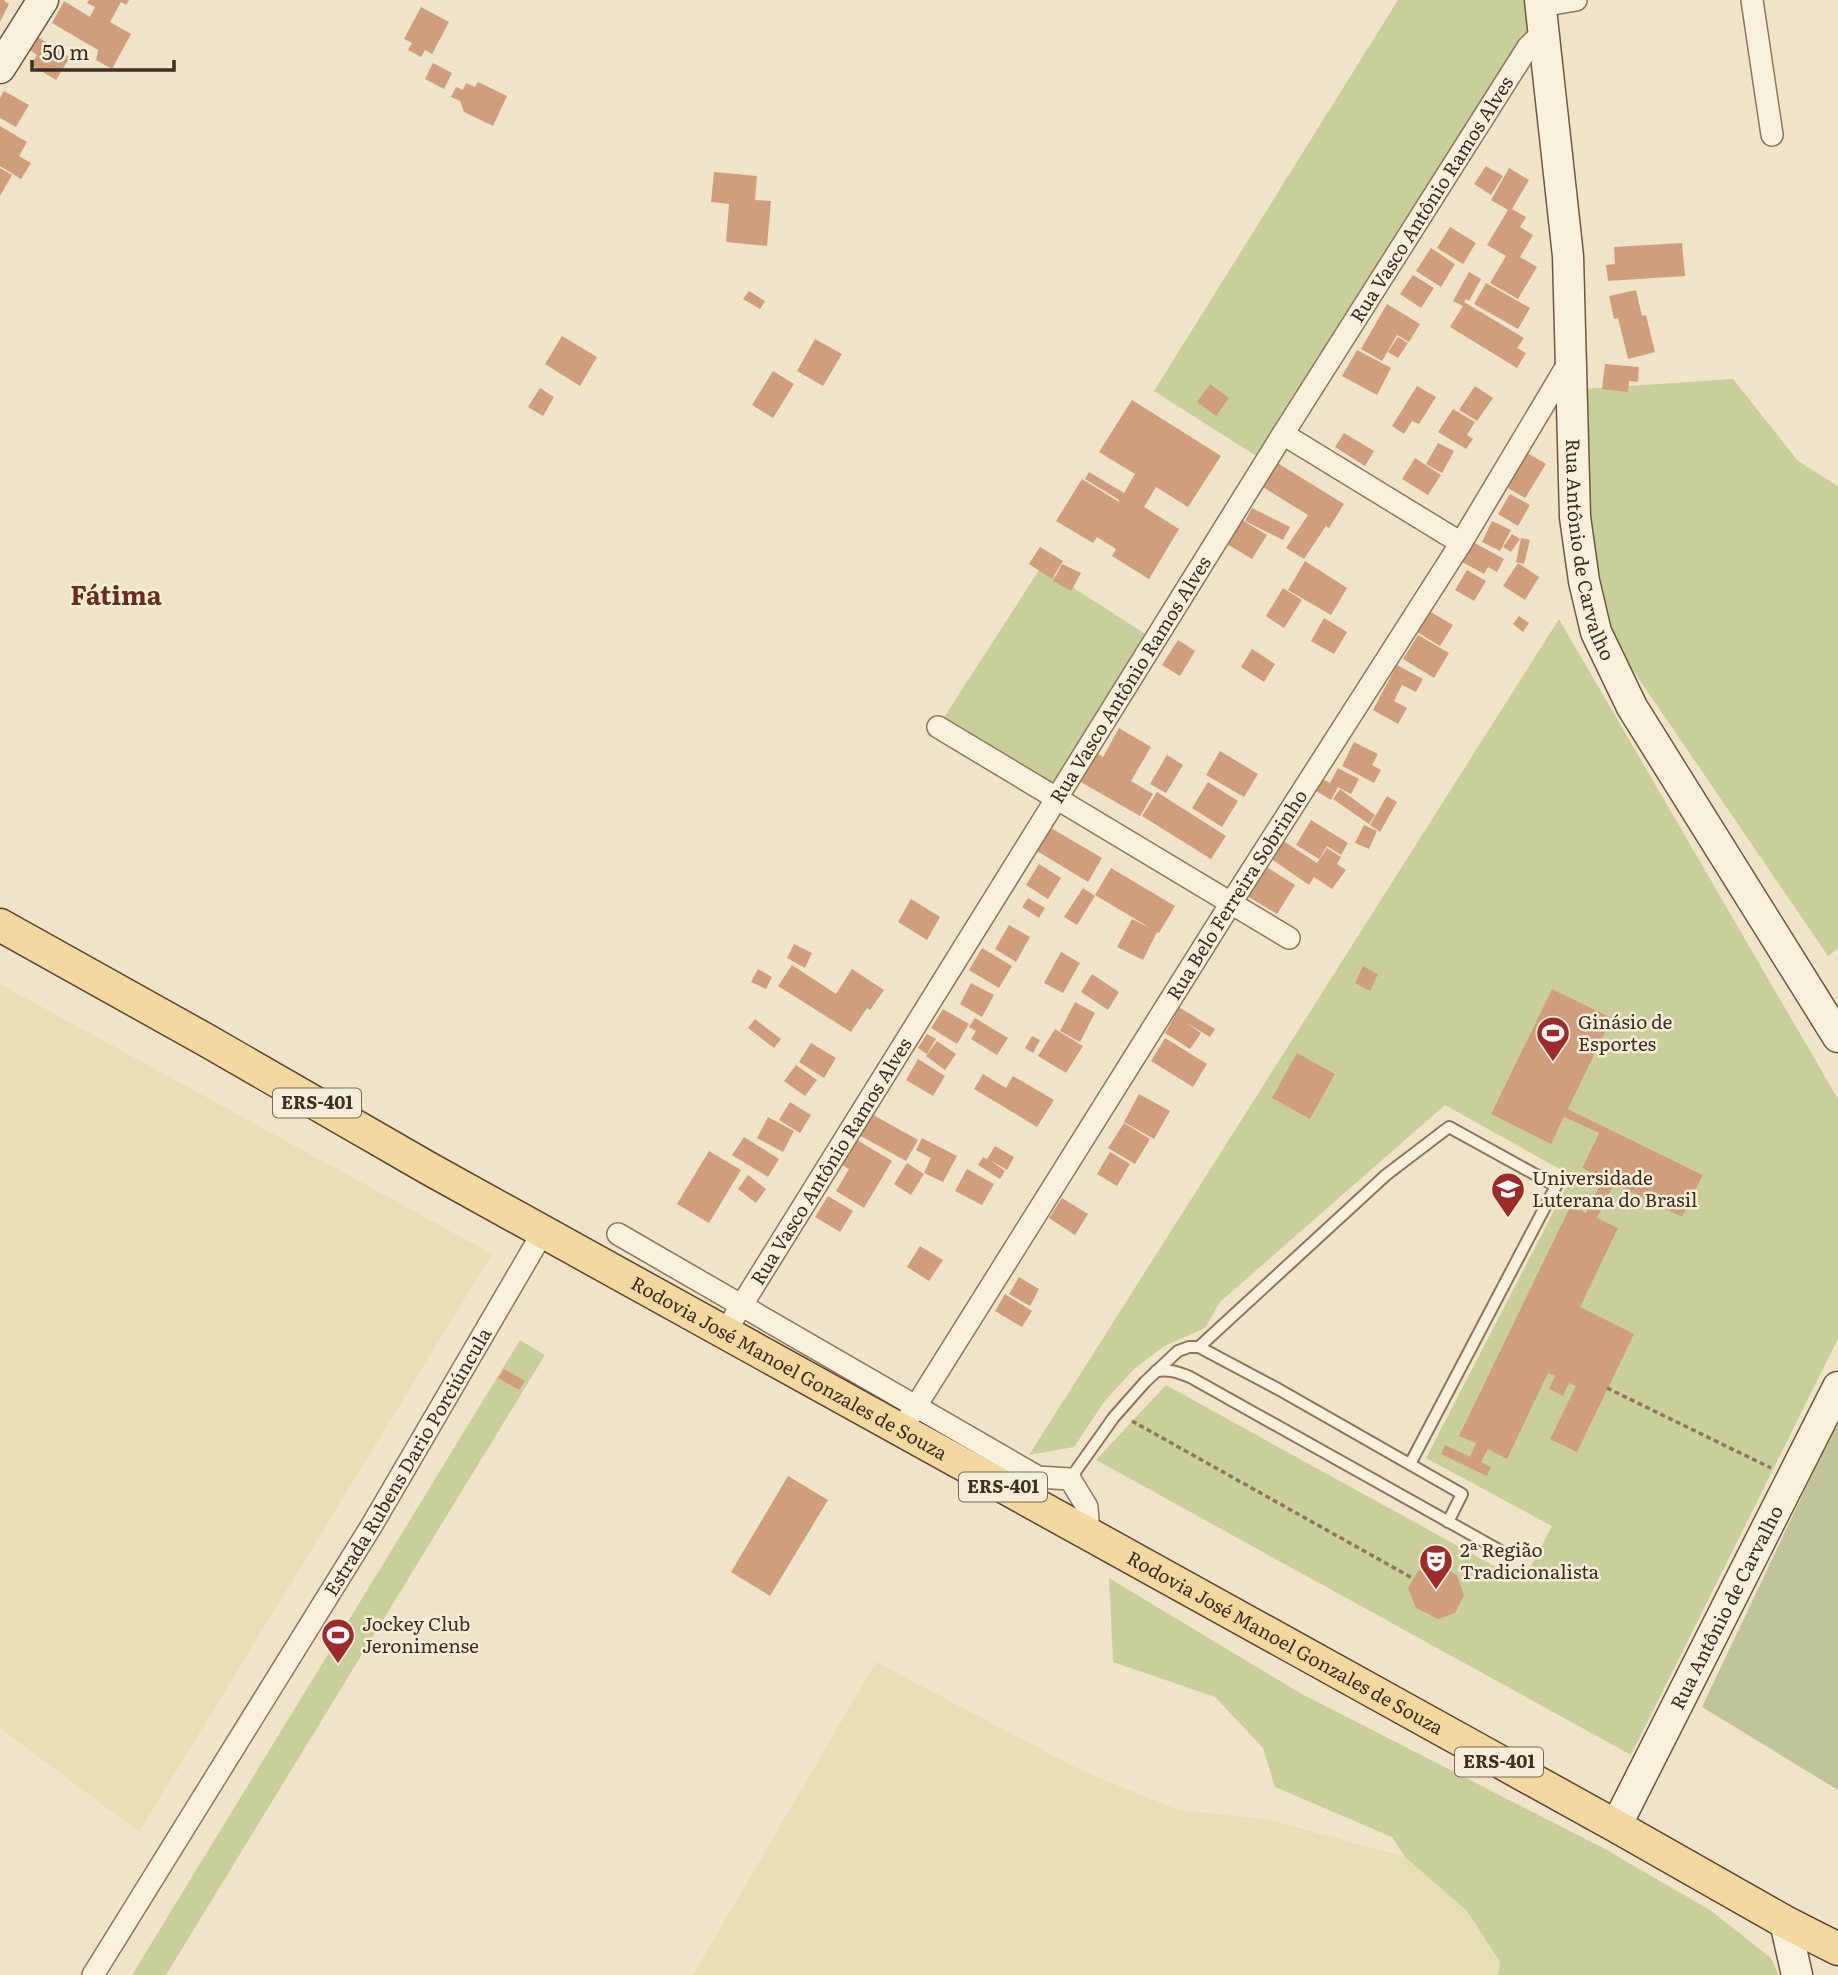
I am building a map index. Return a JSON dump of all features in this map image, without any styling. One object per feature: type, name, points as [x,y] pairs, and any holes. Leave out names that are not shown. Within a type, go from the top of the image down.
[{"type":"main road","points":[[1,65],[43,0]]},
{"type":"main road","name":"Rua Antônio de Carvalho","points":[[1541,12],[1568,256],[1575,517],[1584,581],[1596,632],[1632,707],[1838,1037]]},
{"type":"main road","name":"Rodovia José Manoel Gonzales de Souza","points":[[0,925],[724,1332],[908,1418],[1009,1490],[1838,1949]]},
{"type":"main road","name":"Rua Antônio de Carvalho","points":[[1616,1826],[1838,1387]]},
{"type":"main road","points":[[1785,1922],[1797,1975]]},
{"type":"street","points":[[1541,12],[1576,0]]},
{"type":"street","points":[[1752,0],[1772,135]]},
{"type":"street","name":"Rua Vasco Antônio Ramos Alves","points":[[724,1332],[1283,434],[1528,47],[1541,12]]},
{"type":"street","name":"Rua Belo Ferreira Sobrinho","points":[[908,1418],[1461,543],[1572,357]]},
{"type":"street","points":[[1283,434],[1461,543]]},
{"type":"street","points":[[938,727],[1289,938]]},
{"type":"street","name":"Estrada Rubens Dario Porciúncula","points":[[93,1975],[372,1525],[543,1231]]},
{"type":"street","points":[[618,1234],[740,1305],[908,1418],[1038,1477],[1070,1479],[1087,1507],[1089,1535]]},
{"type":"street","points":[[1009,1490],[1038,1477]]},
{"type":"lane","points":[[1199,1347],[1385,1175],[1449,1127],[1556,1186],[1410,1464]]},
{"type":"lane","points":[[1070,1479],[1114,1417],[1156,1371],[1178,1351],[1199,1347],[1462,1494],[1448,1522]]},
{"type":"lane","points":[[1156,1371],[1166,1369],[1190,1377],[1499,1550]]},
{"type":"path","points":[[1608,1388],[1773,1469]]},
{"type":"path","points":[[1132,1421],[1414,1578]]},
{"type":"shaded area","points":[[0,984],[492,1254],[139,1832],[0,1728]]},
{"type":"shaded area","points":[[876,1662],[1082,1771],[1178,1810],[1266,1819],[1405,1857],[1467,1911],[1500,1963],[1498,1975],[693,1975]]},
{"type":"green space","points":[[1398,0],[1528,0],[1531,25],[1261,459],[1154,391]]},
{"type":"green space","points":[[1733,379],[1798,461],[1838,486],[1838,949],[1828,956],[1613,641],[1588,517],[1583,389]]},
{"type":"green space","points":[[1041,567],[1150,637],[1053,790],[941,722]]},
{"type":"green space","name":"Universidade Luterana do Brasil","points":[[1559,619],[1838,1099],[1838,1339],[1631,1755],[1096,1460],[1166,1385],[1523,1582],[1552,1526],[1426,1458],[1572,1176],[1445,1105],[1220,1302],[1205,1328],[1163,1347],[1134,1369],[1104,1402],[1074,1447],[1029,1455]],"holes":[[[1552,989],[1612,1018],[1568,1109],[1703,1175],[1682,1217],[1582,1168],[1599,1133],[1564,1117],[1551,1143],[1491,1114]]]},
{"type":"green space","name":"Jockey Club Jeronimense","points":[[520,1340],[545,1355],[166,1975],[132,1975]]},
{"type":"green space","points":[[1838,1420],[1838,1790],[1702,1707]]},
{"type":"green space","points":[[1109,1578],[1300,1693],[1605,1849],[1710,1910],[1771,1958],[1779,1975],[1498,1975],[1500,1962],[1467,1911],[1405,1857],[1392,1837],[1275,1787],[1263,1748],[1215,1697],[1113,1662]]},
{"type":"building","points":[[0,0],[9,4],[0,22]]},
{"type":"building","points":[[89,0],[129,0],[126,5],[121,2],[110,22],[131,34],[112,69],[96,60],[98,50],[52,23],[64,1],[90,17],[95,7],[87,3]]},
{"type":"building","points":[[421,7],[449,22],[432,54],[425,50],[421,57],[408,50],[412,43],[404,39]]},
{"type":"building","points":[[36,36],[70,57],[56,80],[31,65],[37,55],[28,49]]},
{"type":"building","points":[[433,63],[452,73],[444,89],[425,79]]},
{"type":"building","points":[[478,82],[507,96],[493,126],[464,112],[460,101],[451,97],[456,87],[463,90],[466,83],[475,87]]},
{"type":"building","points":[[4,91],[29,105],[16,127],[0,118],[0,98]]},
{"type":"building","points":[[0,126],[27,142],[19,156],[31,163],[21,179],[0,166]]},
{"type":"building","points":[[1486,166],[1503,176],[1491,195],[1474,184]]},
{"type":"building","points":[[0,168],[12,175],[0,196]]},
{"type":"building","points":[[1509,168],[1529,180],[1512,209],[1526,217],[1520,227],[1533,235],[1520,257],[1537,267],[1518,299],[1490,283],[1506,256],[1487,245],[1508,210],[1491,200]]},
{"type":"building","points":[[714,172],[757,176],[755,200],[771,201],[767,246],[726,242],[729,204],[711,202]]},
{"type":"building","points":[[1450,227],[1476,243],[1463,264],[1437,248]]},
{"type":"building","points":[[1682,243],[1685,276],[1608,281],[1606,265],[1615,264],[1614,247]]},
{"type":"building","points":[[1431,248],[1455,264],[1441,287],[1416,271]]},
{"type":"building","points":[[1469,272],[1481,279],[1469,301],[1466,299],[1464,302],[1524,338],[1517,348],[1526,353],[1517,368],[1450,327],[1463,306],[1453,301]]},
{"type":"building","points":[[1413,275],[1434,288],[1421,308],[1400,294]]},
{"type":"building","points":[[1486,283],[1530,308],[1518,329],[1474,304]]},
{"type":"building","points":[[1636,290],[1642,316],[1646,315],[1655,352],[1628,359],[1618,318],[1614,319],[1609,296]]},
{"type":"building","points":[[749,291],[765,301],[760,309],[743,299]]},
{"type":"building","points":[[1387,304],[1420,324],[1409,342],[1397,335],[1382,361],[1361,349]]},
{"type":"building","points":[[562,336],[597,357],[580,386],[545,364]]},
{"type":"building","points":[[1398,337],[1408,343],[1398,358],[1388,352]]},
{"type":"building","points":[[815,339],[842,354],[823,386],[797,371]]},
{"type":"building","points":[[1357,350],[1391,368],[1377,395],[1342,376]]},
{"type":"building","points":[[1605,364],[1639,367],[1638,382],[1629,381],[1628,392],[1602,389]]},
{"type":"building","points":[[773,371],[794,384],[773,418],[752,405]]},
{"type":"building","points":[[1210,384],[1229,398],[1216,416],[1197,402]]},
{"type":"building","points":[[1417,386],[1436,397],[1419,424],[1412,421],[1404,434],[1392,426]]},
{"type":"building","points":[[1475,386],[1493,398],[1477,421],[1459,410]]},
{"type":"building","points":[[540,388],[554,397],[543,416],[528,407]]},
{"type":"building","points":[[1132,400],[1221,456],[1188,507],[1156,487],[1144,507],[1179,529],[1149,579],[1112,556],[1116,549],[1097,537],[1093,543],[1056,521],[1082,479],[1119,502],[1085,479],[1089,472],[1124,493],[1135,474],[1099,452]]},
{"type":"building","points":[[1453,409],[1475,422],[1467,435],[1473,439],[1466,449],[1438,432]]},
{"type":"building","points":[[1344,433],[1374,451],[1365,466],[1335,447]]},
{"type":"building","points":[[1438,443],[1454,451],[1442,473],[1426,464]]},
{"type":"building","points":[[1524,451],[1546,464],[1525,498],[1503,485]]},
{"type":"building","points":[[1415,458],[1441,475],[1428,495],[1402,479]]},
{"type":"building","points":[[1271,459],[1344,504],[1304,559],[1286,548],[1308,515],[1256,483]]},
{"type":"building","points":[[1510,494],[1530,505],[1518,526],[1498,514]]},
{"type":"building","points":[[1252,508],[1290,527],[1283,540],[1245,521]]},
{"type":"building","points":[[1242,520],[1267,535],[1252,559],[1227,544]]},
{"type":"building","points":[[1492,521],[1511,530],[1500,551],[1482,542]]},
{"type":"building","points":[[1512,534],[1520,539],[1511,552],[1503,547]]},
{"type":"building","points":[[1521,538],[1530,540],[1524,564],[1516,562]]},
{"type":"building","points":[[1471,541],[1504,559],[1497,572],[1488,567],[1484,574],[1460,561]]},
{"type":"building","points":[[1040,547],[1063,561],[1052,579],[1029,564]]},
{"type":"building","points":[[1305,561],[1347,588],[1331,615],[1288,590]]},
{"type":"building","points":[[1518,563],[1539,577],[1525,600],[1503,586]]},
{"type":"building","points":[[1062,564],[1081,573],[1071,591],[1053,581]]},
{"type":"building","points":[[1467,570],[1486,581],[1474,601],[1455,590]]},
{"type":"building","points":[[1283,588],[1302,600],[1284,628],[1266,616]]},
{"type":"building","points":[[1429,611],[1453,625],[1440,646],[1417,632]]},
{"type":"building","points":[[1519,616],[1529,623],[1523,632],[1513,624]]},
{"type":"building","points":[[1324,618],[1347,632],[1334,654],[1311,641]]},
{"type":"building","points":[[1418,635],[1449,653],[1434,678],[1403,659]]},
{"type":"building","points":[[1178,640],[1195,651],[1180,676],[1162,665]]},
{"type":"building","points":[[1252,649],[1275,664],[1264,682],[1241,667]]},
{"type":"building","points":[[1397,665],[1423,679],[1416,692],[1402,685],[1394,701],[1407,708],[1398,724],[1373,710]]},
{"type":"building","points":[[1119,728],[1151,747],[1131,781],[1153,794],[1140,816],[1079,781],[1095,752],[1103,757]]},
{"type":"building","points":[[1354,742],[1378,754],[1372,765],[1381,770],[1374,783],[1342,766]]},
{"type":"building","points":[[1220,751],[1258,774],[1244,797],[1206,775]]},
{"type":"building","points":[[1167,755],[1183,765],[1166,793],[1150,784]]},
{"type":"building","points":[[1338,768],[1359,779],[1351,794],[1338,787],[1331,800],[1313,789],[1319,777],[1330,783]]},
{"type":"building","points":[[1208,782],[1238,801],[1222,827],[1192,808]]},
{"type":"building","points":[[1340,789],[1375,815],[1369,824],[1333,799]]},
{"type":"building","points":[[1157,792],[1226,836],[1211,859],[1142,816]]},
{"type":"building","points":[[1387,796],[1397,802],[1380,832],[1370,825]]},
{"type":"building","points":[[1311,820],[1348,843],[1341,855],[1327,846],[1319,859],[1296,845]]},
{"type":"building","points":[[1046,825],[1102,858],[1088,882],[1032,848]]},
{"type":"building","points":[[1364,825],[1377,831],[1369,849],[1355,843]]},
{"type":"building","points":[[1282,840],[1317,863],[1327,848],[1341,857],[1337,864],[1346,870],[1332,889],[1314,877],[1309,885],[1270,858]]},
{"type":"building","points":[[1039,864],[1061,878],[1048,899],[1026,885]]},
{"type":"building","points":[[1262,864],[1295,885],[1277,914],[1244,894]]},
{"type":"building","points":[[1111,868],[1175,906],[1159,933],[1157,932],[1143,960],[1117,947],[1132,919],[1152,929],[1095,895]]},
{"type":"building","points":[[1083,888],[1095,896],[1077,925],[1064,917]]},
{"type":"building","points":[[1028,898],[1045,908],[1039,918],[1022,907]]},
{"type":"building","points":[[911,899],[940,917],[927,940],[898,922]]},
{"type":"building","points":[[1009,925],[1030,937],[1016,962],[995,949]]},
{"type":"building","points":[[794,944],[812,953],[805,968],[787,958]]},
{"type":"building","points":[[982,948],[1012,966],[999,988],[969,970]]},
{"type":"building","points":[[1061,952],[1080,963],[1063,993],[1044,983]]},
{"type":"building","points":[[792,965],[836,994],[852,969],[884,990],[870,1010],[867,1008],[851,1032],[778,986]]},
{"type":"building","points":[[1363,966],[1378,974],[1370,991],[1355,983]]},
{"type":"building","points":[[758,969],[772,977],[766,989],[751,982]]},
{"type":"building","points":[[1092,974],[1119,992],[1108,1010],[1081,992]]},
{"type":"building","points":[[971,983],[994,995],[982,1017],[960,1004]]},
{"type":"building","points":[[1552,989],[1612,1018],[1568,1109],[1703,1175],[1682,1217],[1614,1184],[1597,1218],[1618,1228],[1580,1307],[1634,1334],[1577,1452],[1550,1439],[1576,1386],[1569,1383],[1563,1396],[1549,1389],[1555,1376],[1548,1373],[1507,1459],[1488,1449],[1481,1462],[1491,1467],[1487,1476],[1441,1454],[1445,1445],[1470,1457],[1476,1443],[1459,1436],[1571,1205],[1586,1213],[1603,1179],[1582,1168],[1599,1133],[1564,1117],[1551,1144],[1491,1114]]},
{"type":"building","points":[[1075,1002],[1095,1013],[1080,1042],[1060,1031]]},
{"type":"building","points":[[1172,1003],[1215,1029],[1210,1037],[1185,1022],[1201,1033],[1190,1049],[1165,1033],[1175,1016],[1167,1011]]},
{"type":"building","points":[[943,1009],[969,1024],[957,1044],[931,1028]]},
{"type":"building","points":[[975,1018],[1008,1038],[997,1055],[971,1039],[976,1031],[969,1027]]},
{"type":"building","points":[[755,1019],[781,1039],[774,1048],[748,1028]]},
{"type":"building","points":[[1055,1029],[1083,1046],[1066,1073],[1038,1056]]},
{"type":"building","points":[[927,1034],[936,1039],[927,1054],[918,1048]]},
{"type":"building","points":[[1032,1036],[1040,1040],[1033,1053],[1025,1048]]},
{"type":"building","points":[[1165,1038],[1207,1064],[1193,1087],[1151,1061]]},
{"type":"building","points":[[937,1041],[956,1054],[945,1070],[926,1056]]},
{"type":"building","points":[[811,1043],[836,1058],[824,1078],[799,1062]]},
{"type":"building","points":[[1297,1053],[1335,1074],[1310,1119],[1272,1098]]},
{"type":"building","points":[[918,1059],[945,1076],[933,1096],[906,1080]]},
{"type":"building","points":[[796,1065],[817,1080],[805,1096],[784,1081]]},
{"type":"building","points":[[983,1074],[1006,1088],[1013,1076],[1054,1100],[1037,1127],[974,1089]]},
{"type":"building","points":[[1139,1094],[1170,1111],[1154,1139],[1124,1122]]},
{"type":"building","points":[[790,1102],[811,1115],[800,1133],[779,1120]]},
{"type":"building","points":[[868,1112],[918,1140],[906,1161],[857,1134]]},
{"type":"building","points":[[768,1117],[794,1131],[783,1152],[757,1138]]},
{"type":"building","points":[[1124,1123],[1150,1139],[1135,1164],[1108,1148]]},
{"type":"building","points":[[744,1137],[779,1159],[768,1177],[732,1155]]},
{"type":"building","points":[[854,1138],[892,1161],[864,1208],[836,1191],[849,1169],[839,1163]]},
{"type":"building","points":[[922,1138],[957,1156],[943,1182],[924,1173],[931,1158],[916,1150]]},
{"type":"building","points":[[995,1146],[1014,1157],[1007,1170],[990,1160],[1005,1171],[1000,1179],[978,1165],[983,1157],[987,1159]]},
{"type":"building","points":[[709,1151],[741,1170],[709,1223],[677,1204]]},
{"type":"building","points":[[1110,1152],[1130,1164],[1117,1186],[1097,1174]]},
{"type":"building","points":[[907,1163],[924,1174],[911,1195],[894,1184]]},
{"type":"building","points":[[967,1169],[994,1184],[982,1205],[955,1191]]},
{"type":"building","points":[[748,1175],[766,1189],[756,1203],[738,1189]]},
{"type":"building","points":[[828,1196],[853,1211],[840,1232],[815,1217]]},
{"type":"building","points":[[1062,1198],[1088,1214],[1075,1235],[1049,1218]]},
{"type":"building","points":[[920,1246],[943,1260],[929,1281],[907,1267]]},
{"type":"building","points":[[1019,1277],[1039,1289],[1030,1306],[1009,1294]]},
{"type":"building","points":[[1005,1294],[1032,1311],[1022,1327],[995,1311]]},
{"type":"building","points":[[504,1369],[525,1381],[519,1390],[498,1378]]},
{"type":"building","points":[[788,1476],[828,1500],[770,1596],[731,1572]]},
{"type":"building","name":"2ª Região Tradicionalista","points":[[1437,1564],[1457,1575],[1464,1595],[1455,1613],[1438,1619],[1416,1608],[1408,1588],[1418,1571]]},
{"type":"place","name":"Ginásio de Esportes","points":[[1553,1063]]},
{"type":"place","name":"Universidade Luterana do Brasil","points":[[1508,1219]]},
{"type":"place","name":"2ª Região Tradicionalista","points":[[1436,1591]]},
{"type":"place","name":"Jockey Club Jeronimense","points":[[338,1665]]},
{"type":"district","name":"Fátima","points":[[116,596]]}]
